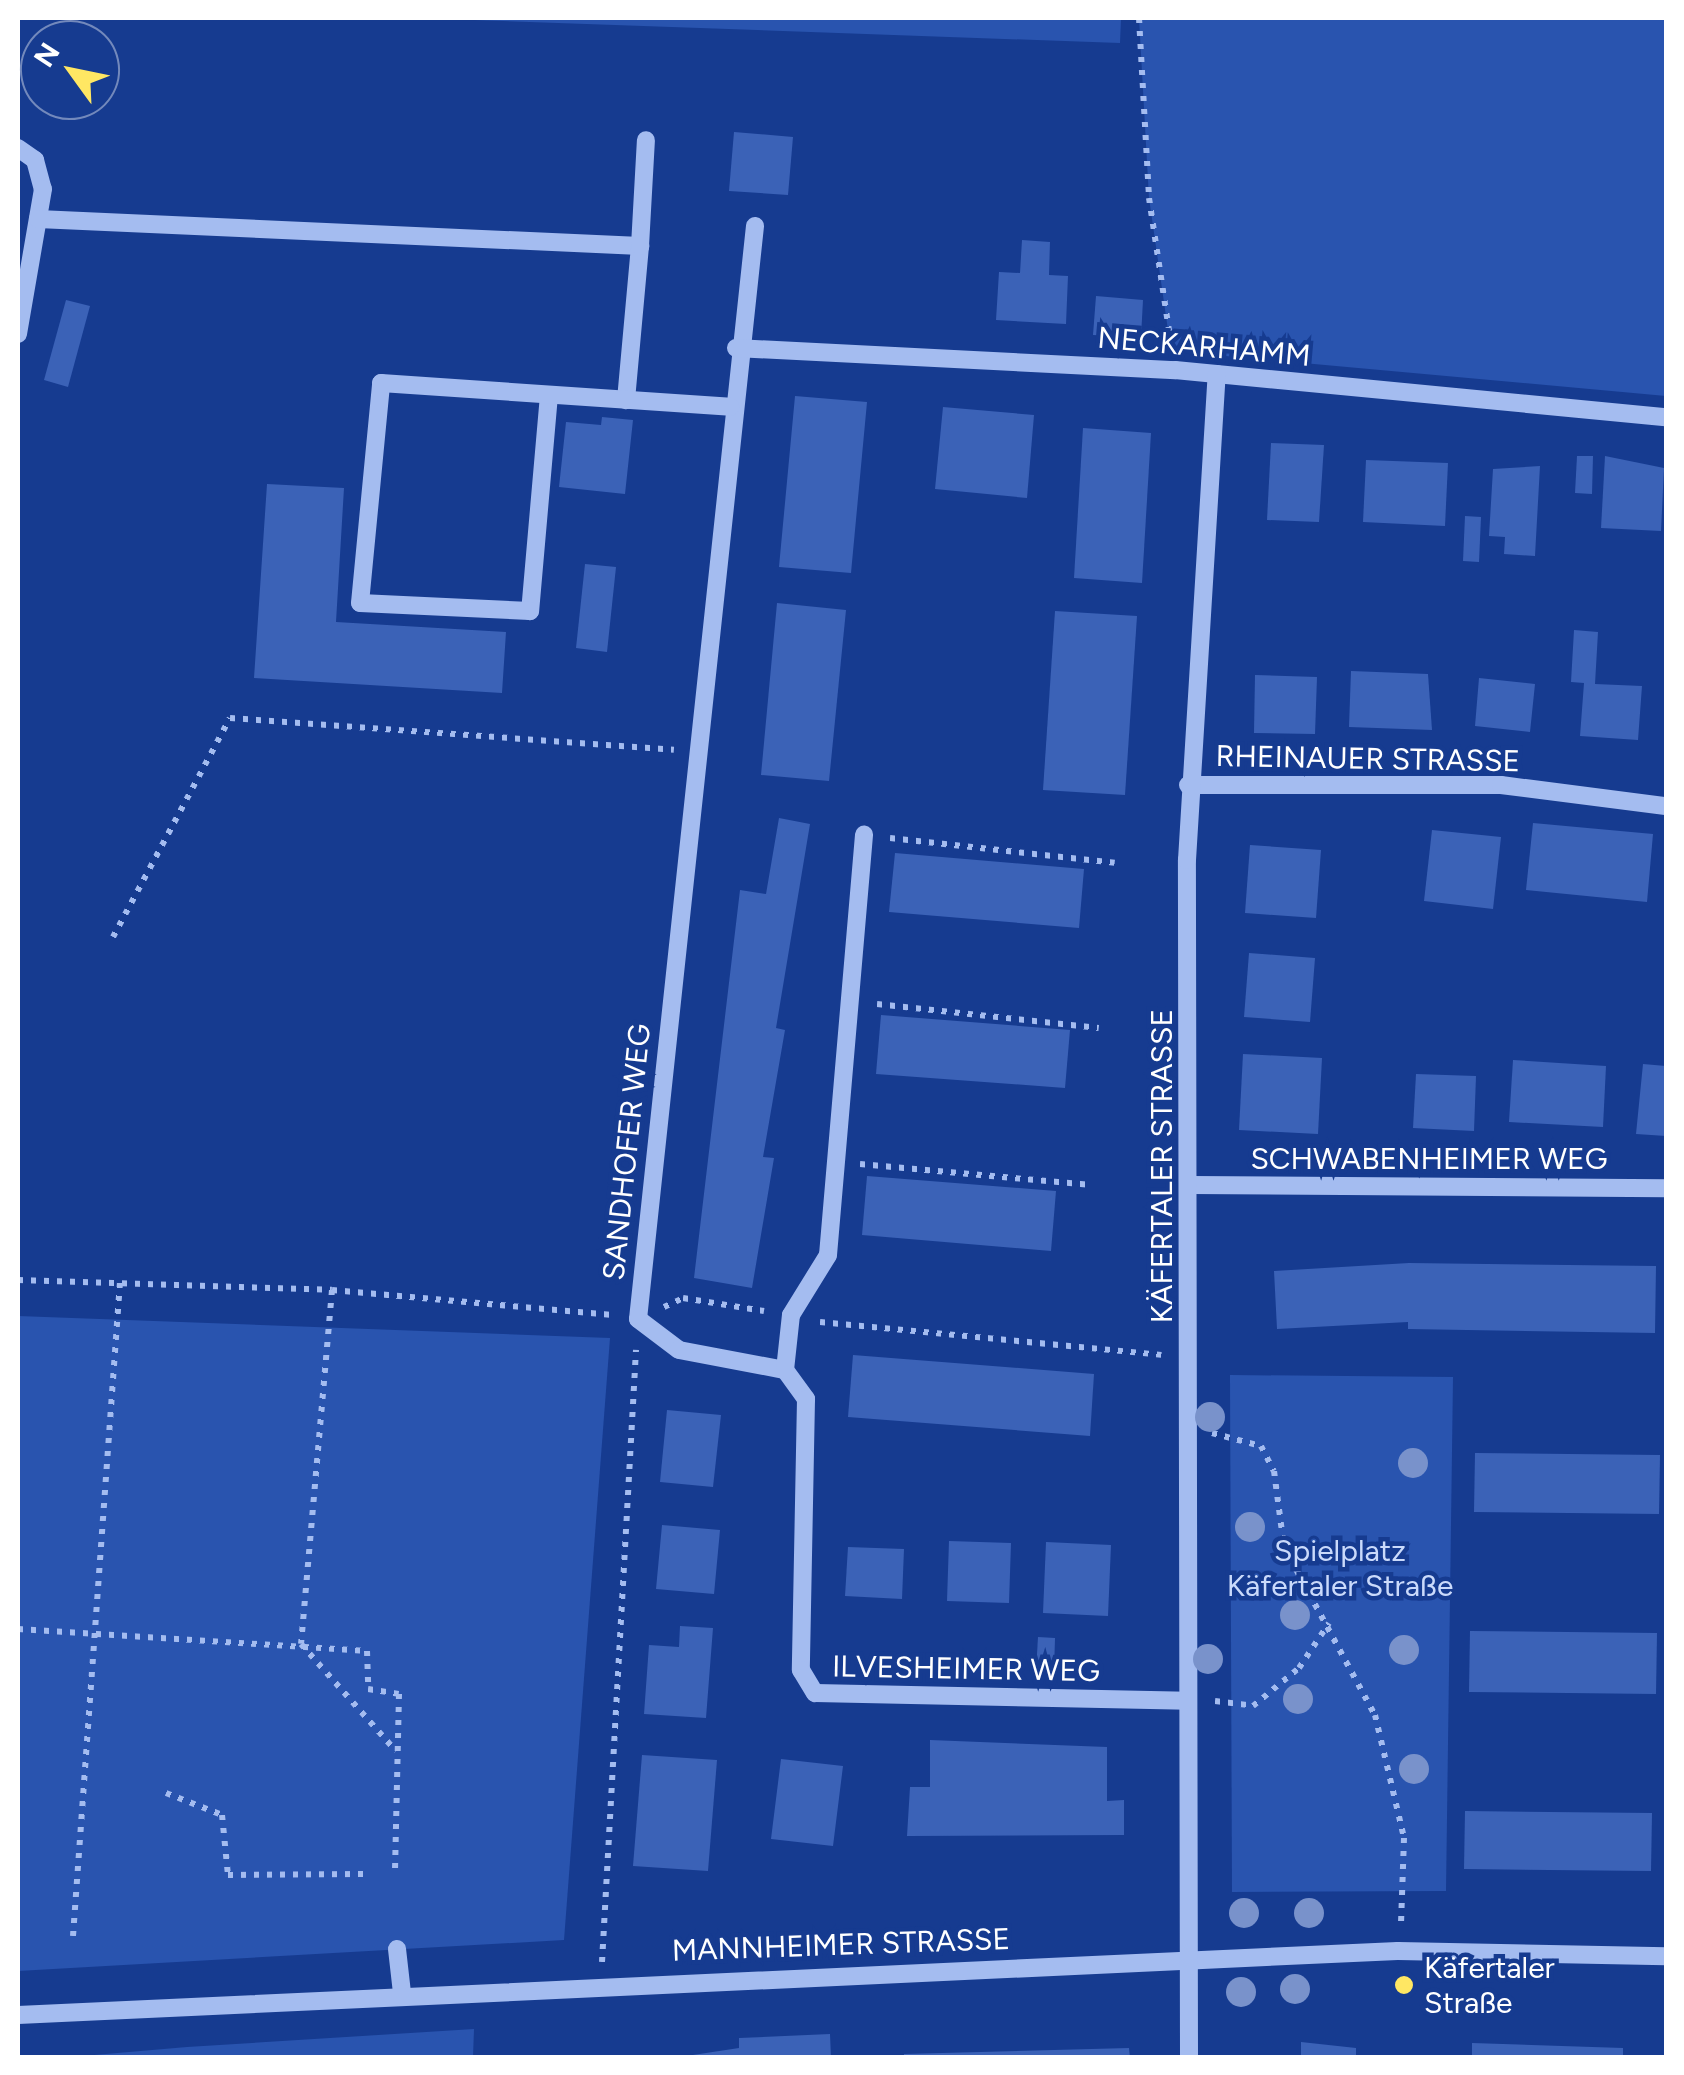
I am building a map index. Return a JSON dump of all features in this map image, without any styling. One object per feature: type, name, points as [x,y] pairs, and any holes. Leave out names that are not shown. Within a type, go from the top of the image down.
[{"type":"street","points":[[626,400],[646,140]]},
{"type":"street","points":[[18,148],[35,160],[43,189],[18,334]]},
{"type":"street","points":[[38,219],[640,246]]},
{"type":"street","name":"SANDHOFER WEG","points":[[638,1319],[736,348],[754,226]]},
{"type":"street","name":"NECKARHAMM","points":[[736,348],[1217,374],[1666,417]]},
{"type":"street","name":"KÄFERTALER STRASSE","points":[[1189,2058],[1188,785],[1217,374]]},
{"type":"street","points":[[549,395],[530,611],[360,603],[381,383],[730,407]]},
{"type":"street","name":"RHEINAUER STRASSE","points":[[1188,785],[1501,785],[1666,806]]},
{"type":"street","points":[[638,1319],[678,1350],[784,1370],[791,1316],[828,1255],[864,835]]},
{"type":"street","name":"SCHWABENHEIMER WEG","points":[[1191,1185],[1666,1188]]},
{"type":"street","name":"ILVESHEIMER WEG","points":[[784,1370],[806,1399],[801,1670],[815,1692],[1188,1702]]},
{"type":"street","points":[[397,1949],[402,1993]]},
{"type":"street","name":"MANNHEIMER STRASSE","points":[[18,2014],[402,1993],[1398,1951],[1666,1956]]},
{"type":"path","points":[[1139,18],[1147,180],[1168,316]]},
{"type":"path","points":[[112,937],[230,718],[695,752]]},
{"type":"path","points":[[864,835],[1114,863]]},
{"type":"path","points":[[851,1002],[1099,1028]]},
{"type":"path","points":[[838,1162],[1089,1185]]},
{"type":"path","points":[[18,1280],[332,1290],[638,1319],[683,1298],[791,1316],[1191,1356]]},
{"type":"path","points":[[73,1936],[120,1282]]},
{"type":"path","points":[[332,1290],[300,1644],[397,1752]]},
{"type":"path","name":"SANDHOFER WEG","points":[[602,1964],[638,1319]]},
{"type":"path","points":[[1191,1431],[1261,1446],[1274,1470],[1284,1547],[1330,1622],[1336,1651],[1375,1714],[1404,1838],[1398,1951]]},
{"type":"path","points":[[1188,1702],[1253,1706],[1298,1668],[1330,1622]]},
{"type":"path","points":[[18,1629],[367,1651],[368,1689],[399,1694],[395,1872]]},
{"type":"path","points":[[166,1793],[222,1816],[228,1876],[363,1874]]},
{"type":"green space","points":[[416,18],[1121,18],[1120,43]]},
{"type":"green space","points":[[1139,18],[1666,18],[1666,396],[1171,351],[1149,198]]},
{"type":"green space","points":[[18,1316],[610,1338],[564,1940],[18,1971]]},
{"type":"green space","name":"Spielplatz Käfertaler Straße","points":[[1230,1375],[1453,1377],[1446,1891],[1232,1892]]},
{"type":"green space","points":[[474,2029],[473,2057],[71,2057],[187,2047]]},
{"type":"building","points":[[734,132],[793,137],[788,195],[729,191]]},
{"type":"building","points":[[1022,240],[1050,242],[1049,275],[1068,276],[1066,324],[996,320],[999,272],[1020,273]]},
{"type":"building","points":[[1096,296],[1143,300],[1141,337],[1093,335]]},
{"type":"building","points":[[66,300],[90,306],[68,387],[44,380]]},
{"type":"building","points":[[795,396],[867,402],[851,573],[779,567]]},
{"type":"building","points":[[943,407],[1034,415],[1027,498],[935,489]]},
{"type":"building","points":[[602,417],[633,420],[625,494],[559,487],[566,422],[601,425]]},
{"type":"building","points":[[1083,428],[1151,433],[1142,583],[1074,578]]},
{"type":"building","points":[[1271,443],[1324,445],[1319,522],[1267,520]]},
{"type":"building","points":[[1577,456],[1593,456],[1592,494],[1575,493]]},
{"type":"building","points":[[1605,456],[1664,468],[1661,531],[1601,528]]},
{"type":"building","points":[[1366,460],[1448,463],[1445,526],[1363,522]]},
{"type":"building","points":[[1540,466],[1535,556],[1504,554],[1505,537],[1489,536],[1493,469]]},
{"type":"building","points":[[267,484],[344,488],[336,622],[506,632],[502,693],[254,678]]},
{"type":"building","points":[[1465,516],[1481,517],[1479,562],[1463,561]]},
{"type":"building","points":[[585,564],[616,567],[607,652],[576,648]]},
{"type":"building","points":[[777,603],[846,610],[829,781],[761,775]]},
{"type":"building","points":[[1055,611],[1137,616],[1125,795],[1043,790]]},
{"type":"building","points":[[1574,630],[1598,632],[1595,684],[1642,686],[1638,740],[1580,736],[1584,683],[1571,682]]},
{"type":"building","points":[[1351,671],[1428,674],[1432,730],[1349,727]]},
{"type":"building","points":[[1255,675],[1317,677],[1315,734],[1254,733]]},
{"type":"building","points":[[1479,678],[1535,684],[1530,732],[1475,726]]},
{"type":"building","points":[[779,818],[810,824],[776,1028],[785,1030],[763,1157],[774,1158],[752,1288],[694,1278],[740,890],[766,894]]},
{"type":"building","points":[[1533,823],[1653,834],[1647,902],[1526,890]]},
{"type":"building","points":[[1432,830],[1501,837],[1493,909],[1424,901]]},
{"type":"building","points":[[1250,845],[1321,850],[1316,918],[1245,913]]},
{"type":"building","points":[[895,853],[1084,869],[1079,928],[889,912]]},
{"type":"building","points":[[1249,953],[1315,958],[1310,1022],[1244,1017]]},
{"type":"building","points":[[881,1015],[1070,1030],[1065,1088],[876,1074]]},
{"type":"building","points":[[1243,1054],[1322,1058],[1318,1134],[1239,1130]]},
{"type":"building","points":[[1513,1060],[1606,1066],[1603,1127],[1509,1122]]},
{"type":"building","points":[[1643,1064],[1666,1066],[1666,1136],[1636,1134]]},
{"type":"building","points":[[1416,1074],[1476,1076],[1474,1131],[1413,1128]]},
{"type":"building","points":[[867,1176],[1056,1191],[1051,1251],[862,1235]]},
{"type":"building","points":[[1409,1263],[1656,1266],[1655,1333],[1408,1329],[1408,1322],[1277,1329],[1274,1271]]},
{"type":"building","points":[[853,1355],[1094,1374],[1090,1436],[848,1417]]},
{"type":"building","points":[[667,1410],[721,1415],[713,1487],[660,1482]]},
{"type":"building","points":[[1475,1453],[1660,1455],[1659,1514],[1474,1512]]},
{"type":"building","points":[[662,1525],[720,1530],[714,1594],[656,1589]]},
{"type":"building","points":[[949,1541],[1011,1543],[1009,1603],[947,1601]]},
{"type":"building","points":[[1046,1542],[1111,1545],[1108,1616],[1043,1613]]},
{"type":"building","points":[[848,1547],[904,1549],[902,1599],[845,1596]]},
{"type":"building","points":[[680,1626],[713,1628],[706,1718],[644,1714],[649,1645],[679,1647]]},
{"type":"building","points":[[1470,1631],[1657,1633],[1656,1694],[1469,1692]]},
{"type":"building","points":[[1038,1637],[1055,1638],[1054,1672],[1036,1671]]},
{"type":"building","points":[[930,1740],[1107,1747],[1107,1801],[1124,1800],[1124,1835],[907,1836],[910,1787],[930,1787]]},
{"type":"building","points":[[642,1755],[717,1760],[708,1871],[633,1866]]},
{"type":"building","points":[[781,1759],[843,1766],[833,1846],[771,1839]]},
{"type":"building","points":[[1465,1811],[1652,1813],[1651,1871],[1464,1869]]},
{"type":"building","points":[[830,2034],[831,2058],[673,2058],[739,2048],[739,2038]]},
{"type":"building","points":[[1301,2042],[1356,2048],[1356,2058],[1301,2058]]},
{"type":"building","points":[[1472,2043],[1623,2048],[1623,2058],[1472,2058]]},
{"type":"building","points":[[1129,2048],[1130,2058],[904,2058],[904,2054]]},
{"type":"place","name":"Käfertaler Straße","points":[[1404,1985]]}]
